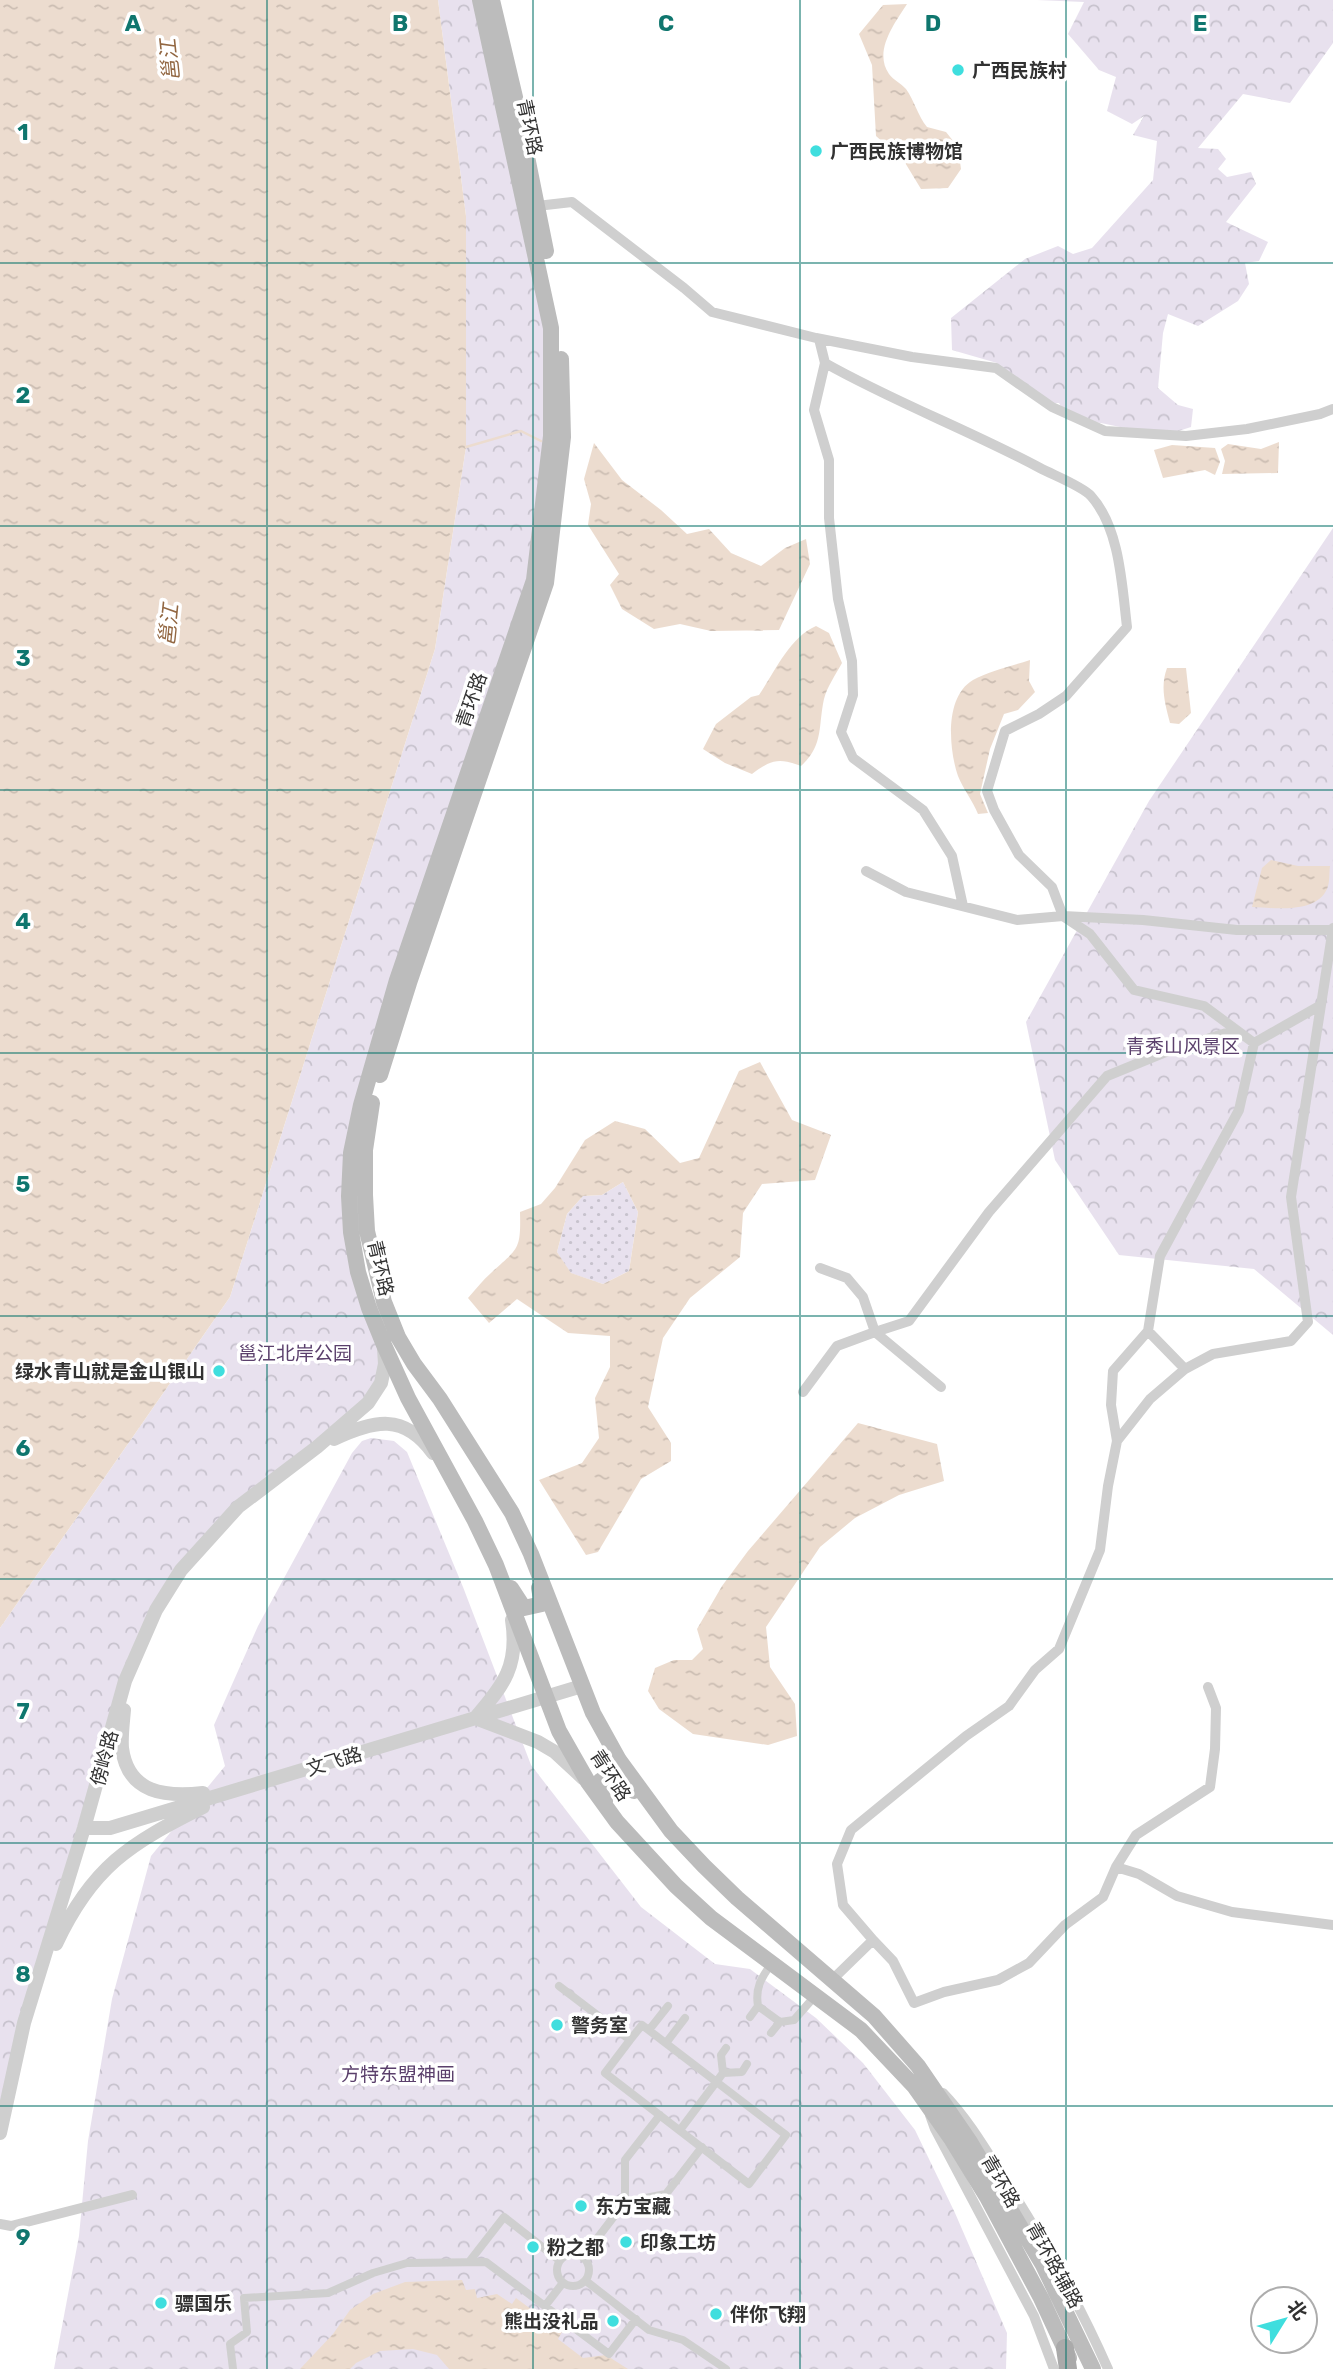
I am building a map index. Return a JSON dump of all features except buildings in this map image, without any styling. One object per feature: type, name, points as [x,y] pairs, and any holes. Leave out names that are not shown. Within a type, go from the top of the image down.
[{"type":"main road","name":"青环路","points":[[480,0],[551,328],[551,436],[534,580],[397,980],[361,1105],[351,1153],[351,1232],[365,1296],[408,1398],[496,1566],[559,1731],[588,1782],[617,1822],[676,1886],[711,1917],[861,2030],[880,2049],[926,2103],[952,2140],[987,2197],[1036,2287],[1074,2347]]},
{"type":"main road","name":"青环路","points":[[492,0],[560,322],[563,437],[546,583],[408,983],[370,1110],[365,1150],[365,1195],[367,1231],[374,1269],[398,1338],[491,1476],[531,1553],[593,1713],[618,1760],[671,1831],[704,1866],[737,1898],[874,2016],[918,2066],[970,2142],[1050,2278],[1074,2347]]},
{"type":"main road","points":[[496,1566],[524,1608],[542,1604],[531,1553]]},
{"type":"main road","points":[[617,1822],[599,1790],[600,1781],[606,1776],[615,1776],[645,1798]]},
{"type":"main road","points":[[1070,2369],[1074,2347]]},
{"type":"main road","points":[[1074,2347],[1093,2369]]},
{"type":"street","points":[[537,206],[572,202],[712,312],[820,339],[912,357],[996,368],[1052,407],[1105,431],[1186,436],[1247,429],[1333,409]]},
{"type":"street","points":[[820,339],[825,363],[814,410],[829,460],[829,518],[837,586],[852,661],[853,695],[841,732],[853,758],[923,810],[952,856],[963,905]]},
{"type":"street","points":[[825,363],[874,390],[1000,447],[1090,495],[1112,531],[1127,627],[1066,696],[1005,732],[987,791],[994,810],[1019,855],[1052,887],[1063,916],[1090,934],[1134,990],[1203,1006],[1254,1043]]},
{"type":"street","points":[[866,871],[906,892],[1017,920],[1096,916],[1237,930],[1333,929],[1291,1197],[1308,1322],[1291,1341],[1213,1354],[1185,1369],[1150,1399],[1117,1441]]},
{"type":"street","points":[[1208,1687],[1216,1708],[1215,1749],[1210,1787],[1136,1835],[1116,1867],[1102,1897],[1065,1926],[1029,1963],[998,1980],[914,2003],[893,1961],[843,1905],[837,1864],[851,1830],[966,1736],[1009,1706],[1035,1670],[1059,1649],[1100,1550],[1117,1441],[1111,1405],[1113,1371],[1148,1331],[1160,1256],[1239,1110],[1254,1043],[1321,1004]]},
{"type":"street","points":[[803,1392],[837,1346],[909,1321],[989,1212],[1107,1076],[1168,1051],[1236,1030]]},
{"type":"street","points":[[820,1268],[847,1278],[863,1297],[875,1332],[941,1387]]},
{"type":"street","points":[[1148,1331],[1185,1369]]},
{"type":"street","points":[[317,1447],[376,1393],[385,1364],[384,1345]]},
{"type":"street","points":[[317,1447],[359,1427],[388,1423],[402,1426],[425,1442],[458,1489]]},
{"type":"street","name":"傍岭路","points":[[0,2133],[11,2076],[34,1990],[84,1828],[125,1681],[156,1611],[181,1570],[238,1507],[317,1447]]},
{"type":"street","points":[[509,1602],[514,1636],[512,1666],[494,1697],[475,1718],[538,1742],[555,1752],[588,1782]]},
{"type":"street","points":[[125,1681],[123,1753],[130,1770],[142,1784],[158,1793],[176,1796],[239,1789]]},
{"type":"street","name":"文飞路","points":[[84,1828],[110,1828],[582,1686]]},
{"type":"street","points":[[34,1990],[71,1913],[86,1890],[105,1869],[144,1838],[239,1789]]},
{"type":"street","points":[[1116,1867],[1139,1874],[1177,1896],[1232,1912],[1333,1925]]},
{"type":"street","points":[[833,1979],[873,1940]]},
{"type":"street","points":[[750,2017],[758,2006],[756,1992],[772,1963]]},
{"type":"street","points":[[559,1986],[630,2040]]},
{"type":"street","points":[[771,2033],[780,2022],[794,2020],[815,1996]]},
{"type":"street","points":[[649,2030],[668,2006]]},
{"type":"street","points":[[758,2006],[780,2022]]},
{"type":"street","points":[[666,2043],[685,2018]]},
{"type":"street","points":[[642,2025],[649,2030],[786,2136],[749,2184],[605,2073],[642,2025]]},
{"type":"street","points":[[680,2130],[723,2073],[721,2055],[726,2048]]},
{"type":"street","points":[[723,2073],[742,2072],[747,2064]]},
{"type":"street","name":"青环路辅路","points":[[918,2066],[956,2106],[1016,2197],[1063,2275],[1108,2369]]},
{"type":"street","points":[[926,2103],[935,2129],[1034,2316],[1055,2369]]},
{"type":"street","points":[[583,2257],[625,2202],[625,2161],[660,2115]]},
{"type":"street","points":[[625,2202],[666,2194],[702,2147]]},
{"type":"street","points":[[0,2224],[11,2226],[132,2195]]},
{"type":"street","points":[[469,2262],[503,2217],[559,2260]]},
{"type":"street","points":[[566,2255],[583,2257],[588,2264],[586,2281],[579,2286],[562,2284],[557,2277],[559,2260],[566,2255]]},
{"type":"street","points":[[233,2369],[230,2344],[247,2332],[244,2298],[328,2292],[373,2273],[407,2263],[486,2262],[609,2354],[636,2319]]},
{"type":"street","points":[[586,2281],[649,2329],[682,2340],[726,2369]]},
{"type":"street","points":[[545,2306],[562,2284]]},
{"type":"green space","name":"邕江北岸公园","points":[[438,0],[480,0],[551,328],[534,580],[361,1105],[351,1232],[384,1345],[381,1383],[275,1477],[181,1570],[125,1681],[0,2133],[0,1628],[230,1297],[435,649],[466,447],[466,216]]},
{"type":"green space","points":[[1037,0],[1333,0],[1333,43],[1290,103],[1243,94],[1198,148],[1218,149],[1226,159],[1218,169],[1227,177],[1251,172],[1256,184],[1226,222],[1268,242],[1259,261],[1245,263],[1249,284],[1238,301],[1198,326],[1168,314],[1163,333],[1158,388],[1178,405],[1193,409],[1191,427],[1163,436],[1101,423],[1068,420],[1059,403],[1043,403],[997,363],[952,350],[951,318],[1025,259],[1058,246],[1073,254],[1092,248],[1153,180],[1157,141],[1133,135],[1144,116],[1132,124],[1107,111],[1116,77],[1099,70],[1068,34],[1084,2]]},
{"type":"green space","name":"青秀山风景区","points":[[1333,528],[1333,1335],[1254,1269],[1119,1255],[1055,1160],[1026,1022],[1149,801]]},
{"type":"green space","points":[[623,1182],[638,1212],[629,1271],[603,1284],[570,1273],[557,1252],[567,1214],[583,1196],[602,1195]]},
{"type":"green space","name":"方特东盟神画","points":[[371,1438],[394,1441],[407,1452],[463,1587],[531,1765],[641,1907],[715,1964],[750,1969],[816,2018],[863,2063],[915,2130],[955,2213],[1007,2333],[1006,2369],[54,2369],[79,2236],[88,2141],[112,1999],[151,1856],[225,1766],[214,1725],[258,1626],[352,1453],[362,1441]]},
{"type":"water","name":"邕江","points":[[0,0],[438,0],[466,216],[466,447],[435,649],[230,1297],[0,1628]]},
{"type":"water","points":[[907,4],[884,47],[885,65],[891,76],[906,89],[927,127],[946,132],[958,147],[961,169],[948,188],[921,189],[904,161],[876,136],[872,65],[859,34],[883,5]]},
{"type":"water","points":[[1279,442],[1278,473],[1222,474],[1225,461],[1221,449],[1228,444],[1261,449]]},
{"type":"water","points":[[594,443],[622,480],[687,534],[709,529],[731,553],[761,566],[785,548],[806,539],[810,564],[779,630],[711,631],[680,624],[654,629],[622,609],[610,585],[619,574],[588,525],[591,504],[584,479]]},
{"type":"water","points":[[1172,445],[1215,448],[1220,462],[1215,475],[1205,470],[1163,478],[1154,450]]},
{"type":"water","points":[[816,626],[829,633],[842,663],[825,694],[817,743],[801,766],[775,761],[752,774],[725,763],[703,749],[716,724],[751,697],[759,695],[790,647]]},
{"type":"water","points":[[1030,660],[1029,681],[1035,692],[1018,710],[1004,714],[990,749],[980,794],[988,813],[978,814],[958,776],[952,752],[951,725],[957,699],[973,680]]},
{"type":"water","points":[[1167,668],[1186,668],[1191,713],[1179,724],[1170,723],[1166,709],[1164,688]]},
{"type":"water","points":[[1271,860],[1298,866],[1330,866],[1327,889],[1314,903],[1304,906],[1252,907],[1262,868]]},
{"type":"water","points":[[760,1062],[792,1120],[831,1135],[815,1180],[762,1184],[743,1213],[740,1257],[690,1298],[663,1338],[648,1407],[671,1443],[671,1461],[641,1479],[598,1552],[586,1555],[539,1480],[582,1463],[599,1438],[595,1398],[610,1367],[610,1336],[568,1333],[517,1299],[489,1323],[468,1298],[516,1248],[520,1234],[520,1212],[541,1204],[555,1188],[585,1140],[615,1121],[645,1129],[680,1163],[699,1158],[739,1071]],"holes":[[[623,1182],[638,1212],[629,1271],[603,1284],[571,1273],[557,1252],[567,1214],[583,1196],[602,1195]]]},
{"type":"water","points":[[858,1423],[937,1444],[944,1481],[899,1495],[855,1518],[820,1547],[766,1627],[770,1667],[795,1704],[797,1736],[768,1745],[693,1734],[659,1709],[648,1691],[655,1668],[674,1660],[692,1660],[703,1649],[697,1629],[722,1586],[748,1551]]},
{"type":"water","points":[[462,2280],[466,2290],[475,2289],[477,2298],[497,2294],[512,2304],[516,2298],[562,2332],[558,2339],[583,2358],[606,2355],[628,2369],[449,2369],[437,2355],[413,2349],[380,2351],[350,2369],[300,2369],[333,2334],[350,2310],[373,2294],[405,2282]]},
{"type":"waterway","points":[[466,447],[521,431],[541,441]]},
{"type":"place","name":"广西民族村","points":[[958,70]]},
{"type":"place","name":"广西民族博物馆","points":[[816,151]]},
{"type":"place","name":"绿水青山就是金山银山","points":[[219,1371]]},
{"type":"place","name":"警务室","points":[[557,2025]]},
{"type":"place","name":"东方宝藏","points":[[581,2206]]},
{"type":"place","name":"印象工坊","points":[[626,2242]]},
{"type":"place","name":"粉之都","points":[[533,2247]]},
{"type":"place","name":"骠国乐","points":[[161,2303]]},
{"type":"place","name":"伴你飞翔","points":[[716,2314]]},
{"type":"place","name":"熊出没礼品","points":[[613,2321]]}]
